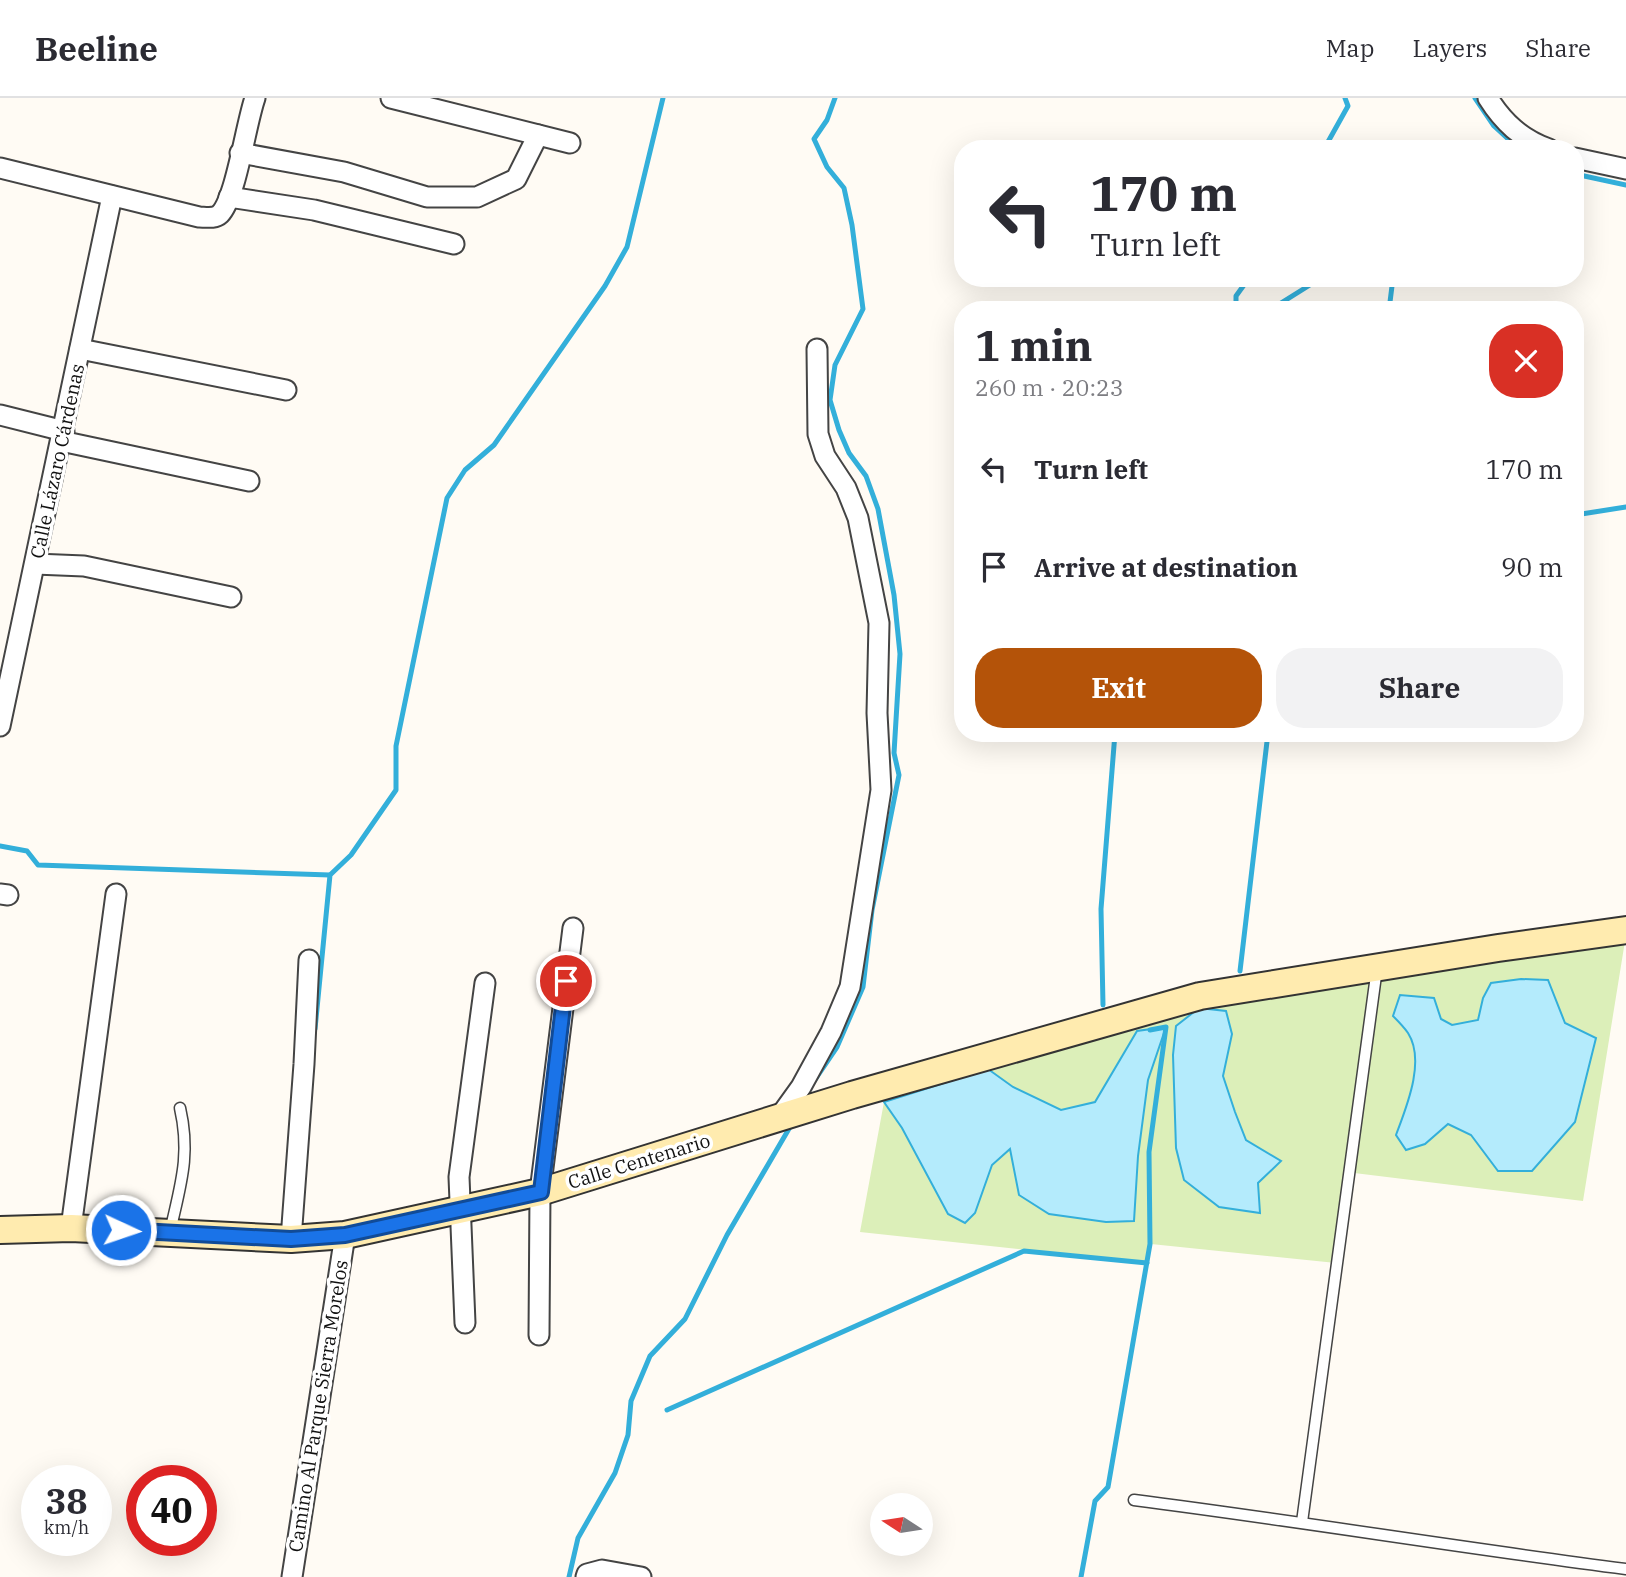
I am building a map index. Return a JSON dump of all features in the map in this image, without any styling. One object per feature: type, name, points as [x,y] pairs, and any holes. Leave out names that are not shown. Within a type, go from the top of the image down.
[{"type":"street","points":[[0,168],[208,218],[220,214],[229,197],[255,98]]},
{"type":"street","points":[[391,98],[570,143]]},
{"type":"street","points":[[1488,98],[1497,113],[1522,136],[1530,140]]},
{"type":"street","points":[[240,152],[344,172],[427,197],[477,197],[516,179],[538,135]]},
{"type":"street","points":[[1584,160],[1626,169]]},
{"type":"street","name":"Calle Lázaro Cárdenas","points":[[0,726],[112,196]]},
{"type":"street","points":[[229,197],[314,210],[454,244]]},
{"type":"street","points":[[80,349],[286,390]]},
{"type":"street","points":[[778,1119],[801,1087],[831,1032],[850,988],[881,790],[877,713],[879,623],[858,518],[846,488],[825,456],[818,434],[817,349]]},
{"type":"street","points":[[0,415],[63,436],[249,481]]},
{"type":"street","points":[[35,564],[84,566],[231,597]]},
{"type":"street","points":[[71,1228],[116,894]]},
{"type":"street","points":[[539,1335],[541,1192],[573,928]]},
{"type":"street","name":"Calle Centenario","points":[[0,1230],[71,1228],[291,1239],[345,1235],[541,1192],[778,1119],[1200,996],[1626,930]]},
{"type":"street","points":[[291,1239],[309,960]]},
{"type":"street","points":[[465,1323],[459,1177],[485,983]]},
{"type":"street","name":"Camino Al Parque Sierra Morelos","points":[[292,1577],[345,1235]]},
{"type":"street","points":[[586,1577],[587,1574],[602,1570],[640,1577]]},
{"type":"lane","points":[[1302,1522],[1377,967]]},
{"type":"lane","points":[[170,1233],[186,1155],[187,1135],[180,1108]]},
{"type":"lane","points":[[1134,1500],[1626,1569]]},
{"type":"green space","points":[[1625,941],[1583,1201],[1346,1172],[1336,1263],[1151,1244],[1147,1263],[860,1232],[884,1102],[1164,1014]]},
{"type":"water","points":[[1521,979],[1548,980],[1565,1023],[1596,1038],[1575,1122],[1532,1171],[1498,1171],[1471,1135],[1448,1124],[1425,1144],[1406,1150],[1396,1135],[1412,1084],[1415,1057],[1408,1033],[1393,1016],[1400,995],[1434,998],[1441,1019],[1452,1025],[1478,1020],[1483,998],[1491,983]]},
{"type":"water","points":[[1199,1008],[1226,1011],[1232,1034],[1223,1076],[1235,1112],[1246,1140],[1281,1161],[1258,1183],[1260,1213],[1219,1207],[1184,1180],[1176,1148],[1173,1055],[1176,1026]]},
{"type":"water","points":[[1166,1027],[1148,1080],[1138,1156],[1134,1221],[1106,1222],[1049,1214],[1019,1195],[1010,1149],[992,1165],[975,1213],[965,1223],[948,1214],[902,1128],[884,1102],[988,1069],[1013,1087],[1061,1110],[1095,1102],[1137,1031]]},
{"type":"waterway","points":[[315,1029],[330,875],[351,855],[396,790],[396,746],[447,498],[465,470],[494,445],[605,286],[627,247],[663,98]]},
{"type":"waterway","points":[[814,1081],[837,1047],[863,987],[872,910],[899,775],[894,753],[900,654],[894,595],[878,509],[866,476],[849,453],[830,400],[835,365],[863,309],[852,225],[844,188],[827,167],[814,139],[827,120],[835,98]]},
{"type":"waterway","points":[[1329,140],[1348,106],[1345,98]]},
{"type":"waterway","points":[[1475,98],[1494,126],[1509,140]]},
{"type":"waterway","points":[[1584,176],[1626,185]]},
{"type":"waterway","points":[[1236,301],[1236,296],[1242,287]]},
{"type":"waterway","points":[[1284,301],[1307,287]]},
{"type":"waterway","points":[[1390,301],[1392,287]]},
{"type":"waterway","points":[[1584,514],[1626,507]]},
{"type":"waterway","points":[[1103,1005],[1101,909],[1114,742]]},
{"type":"waterway","points":[[1240,971],[1267,742]]},
{"type":"waterway","points":[[0,846],[27,851],[38,865],[330,875]]},
{"type":"waterway","points":[[1081,1577],[1095,1501],[1108,1487],[1150,1244],[1149,1152],[1166,1027],[1150,1030]]},
{"type":"waterway","points":[[569,1577],[578,1538],[615,1473],[628,1435],[631,1401],[650,1356],[685,1319],[727,1235],[790,1127]]},
{"type":"waterway","points":[[667,1410],[1024,1251],[1147,1263]]},
{"type":"route","points":[[121,1230],[291,1239],[345,1235],[541,1192],[566,981]]}]
